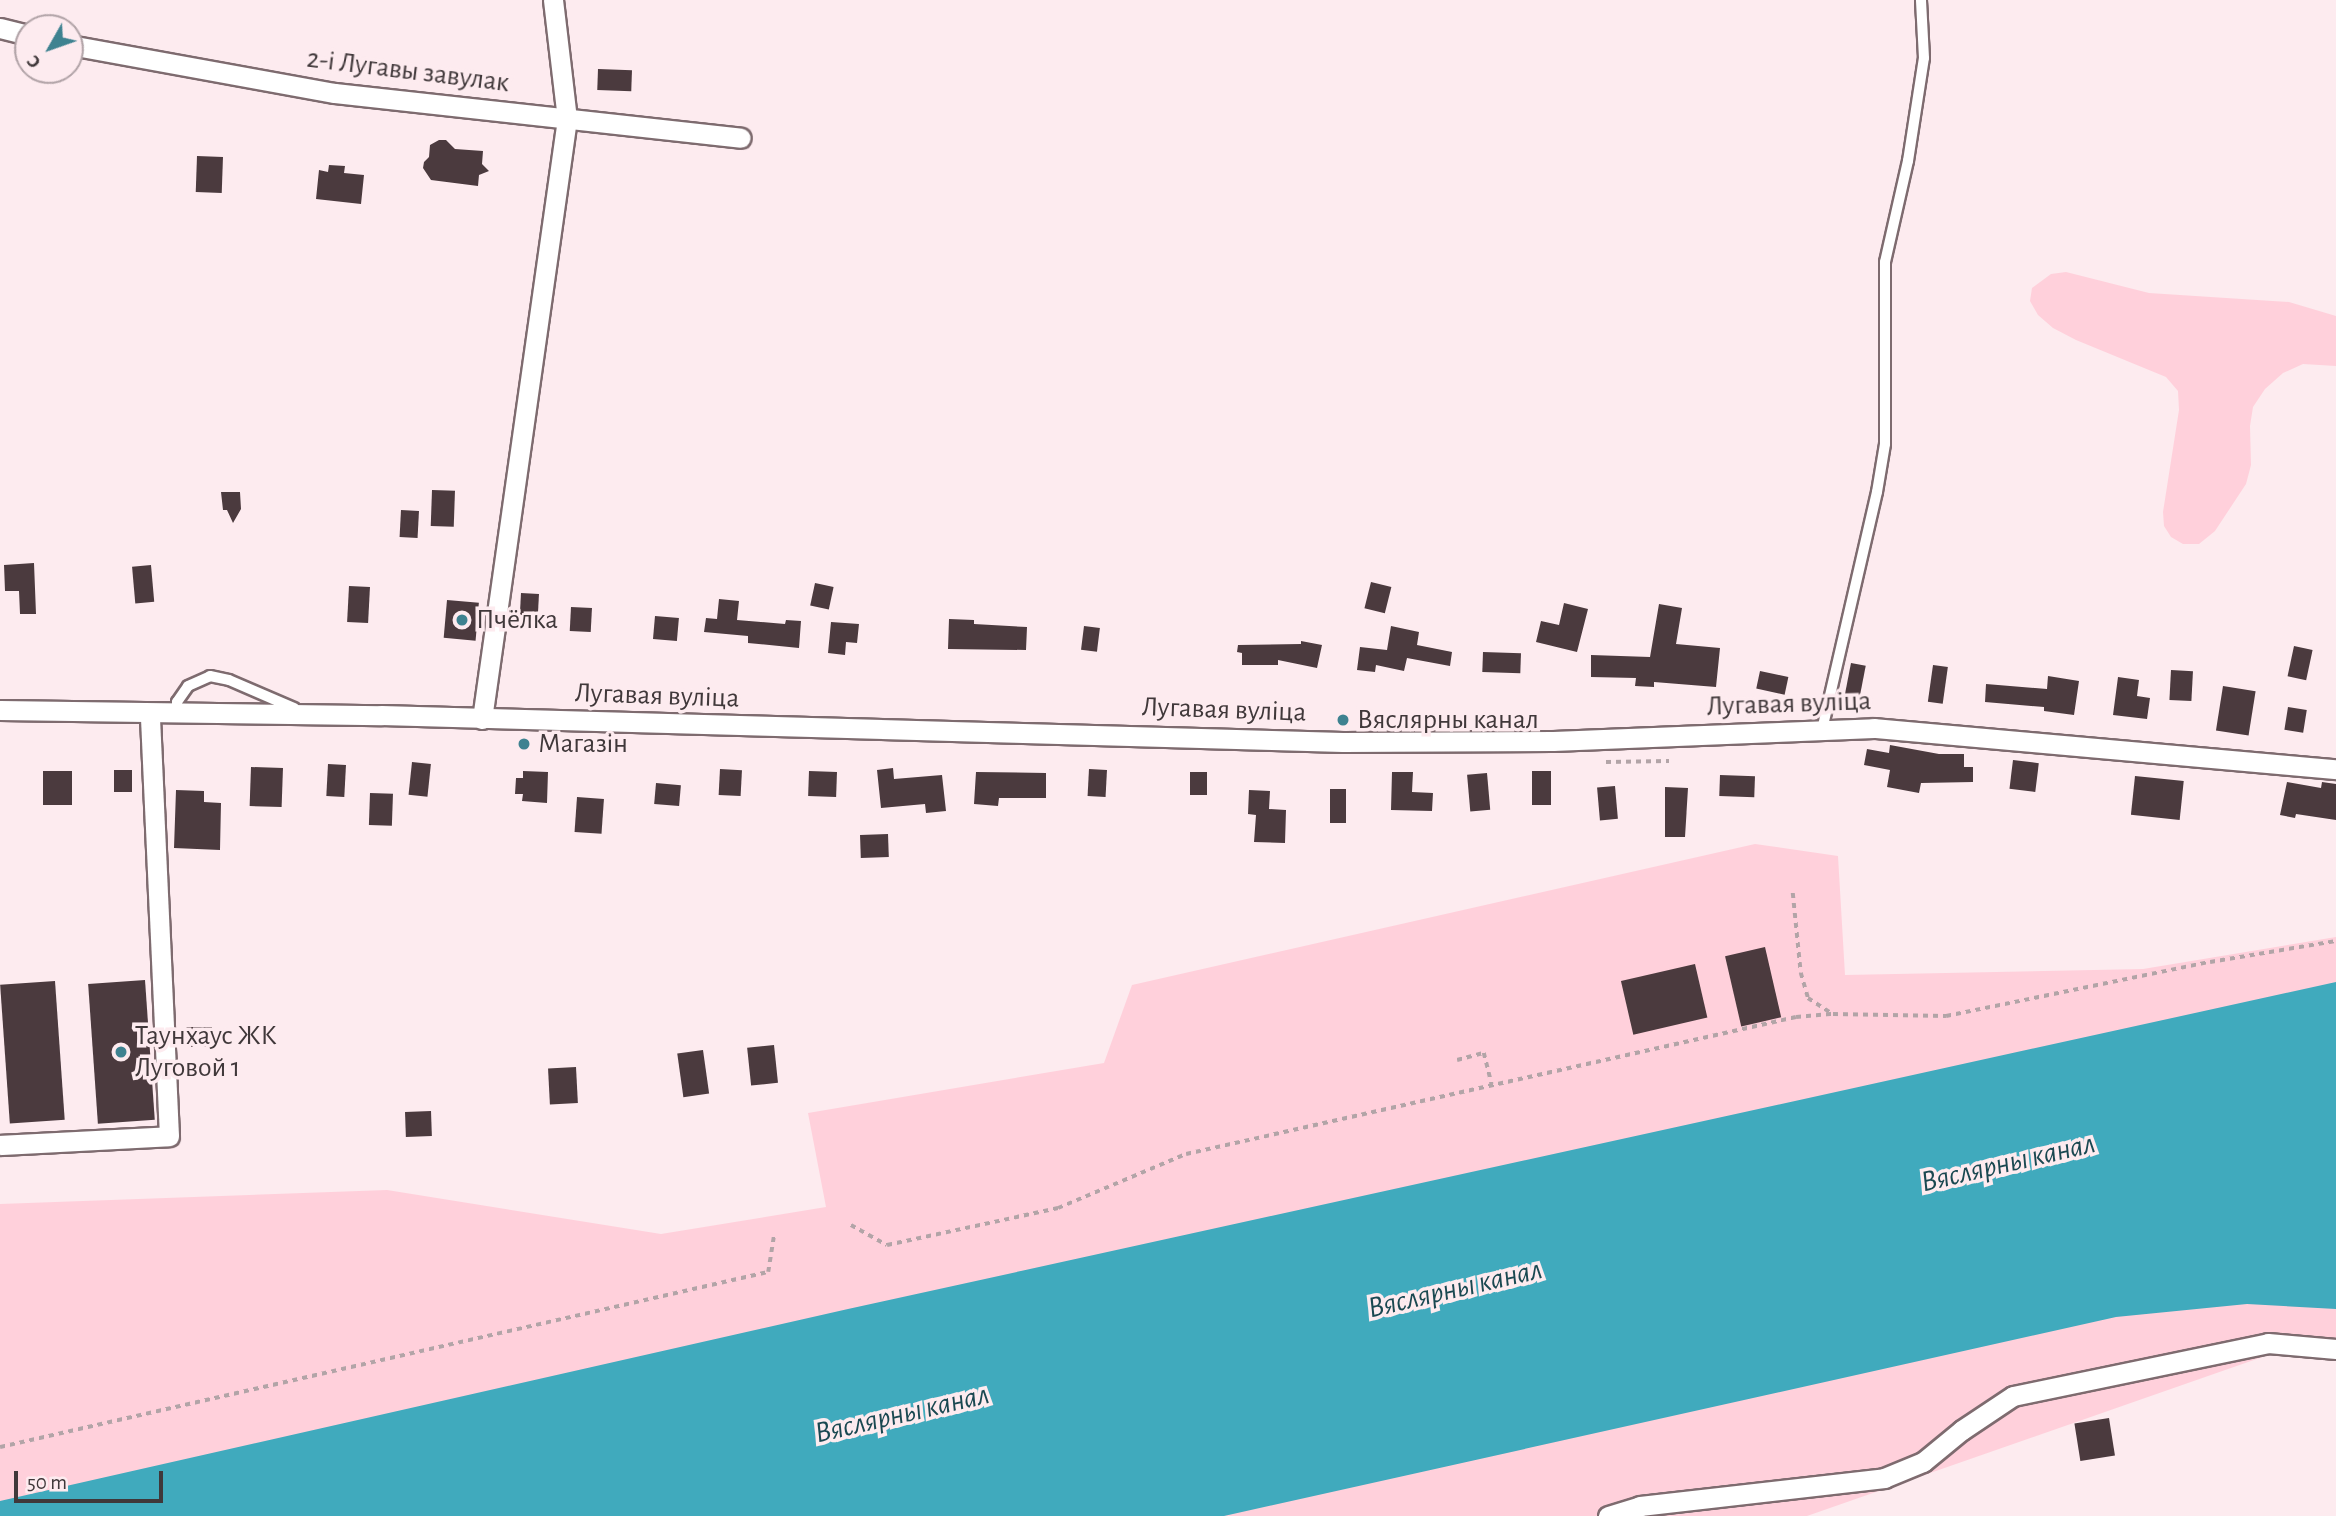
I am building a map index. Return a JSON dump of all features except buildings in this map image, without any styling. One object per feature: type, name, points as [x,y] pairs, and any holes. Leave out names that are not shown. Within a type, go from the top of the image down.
[{"type":"street","points":[[482,719],[567,119],[553,0]]},
{"type":"street","name":"2-і Лугавы завулак","points":[[84,47],[335,93],[741,138]]},
{"type":"street","name":"Лугавая вуліца","points":[[0,710],[307,714],[1343,742],[1553,741],[1822,730],[1913,731],[2336,769]]},
{"type":"street","points":[[0,1145],[169,1136],[150,714]]},
{"type":"street","points":[[1608,1516],[1640,1506],[1884,1478],[1923,1462],[1962,1430],[2013,1396],[2268,1343],[2336,1349]]},
{"type":"lane","points":[[1822,730],[1877,492],[1885,444],[1885,262],[1908,161],[1924,58],[1921,0]]},
{"type":"lane","points":[[177,714],[177,702],[188,686],[211,676],[229,680],[307,714]]},
{"type":"path","points":[[1606,762],[1669,761]]},
{"type":"path","points":[[1793,893],[1801,974],[1808,998],[1833,1014]]},
{"type":"path","points":[[851,1225],[887,1245],[1032,1214],[1058,1208],[1186,1154],[1796,1017],[1833,1014],[1946,1016],[2210,962],[2336,942]]},
{"type":"path","points":[[1457,1060],[1484,1053],[1492,1085]]},
{"type":"path","points":[[0,1447],[768,1272],[774,1236]]},
{"type":"shaded area","points":[[2066,272],[2149,293],[2289,302],[2336,316],[2336,366],[2303,364],[2283,373],[2265,389],[2253,407],[2250,426],[2251,465],[2246,484],[2215,531],[2199,544],[2183,544],[2171,537],[2164,526],[2163,512],[2179,410],[2178,391],[2166,377],[2076,340],[2053,328],[2038,315],[2030,301],[2032,288],[2051,274]]},
{"type":"shaded area","points":[[1755,844],[1838,856],[1845,975],[2143,969],[2336,937],[2336,1357],[2271,1354],[1807,1516],[0,1516],[0,1204],[387,1190],[661,1234],[826,1207],[808,1113],[1104,1063],[1132,985]]},
{"type":"water","points":[[2336,982],[2336,1309],[2247,1304],[2116,1317],[1224,1516],[0,1516],[0,1501],[848,1309]]},
{"type":"place","name":"Пчёлка","points":[[462,620]]},
{"type":"place","name":"Вяслярны канал","points":[[1343,720]]},
{"type":"place","name":"Магазін","points":[[524,744]]},
{"type":"place","name":"Таунхаус ЖК Луговой 1","points":[[121,1052]]}]
